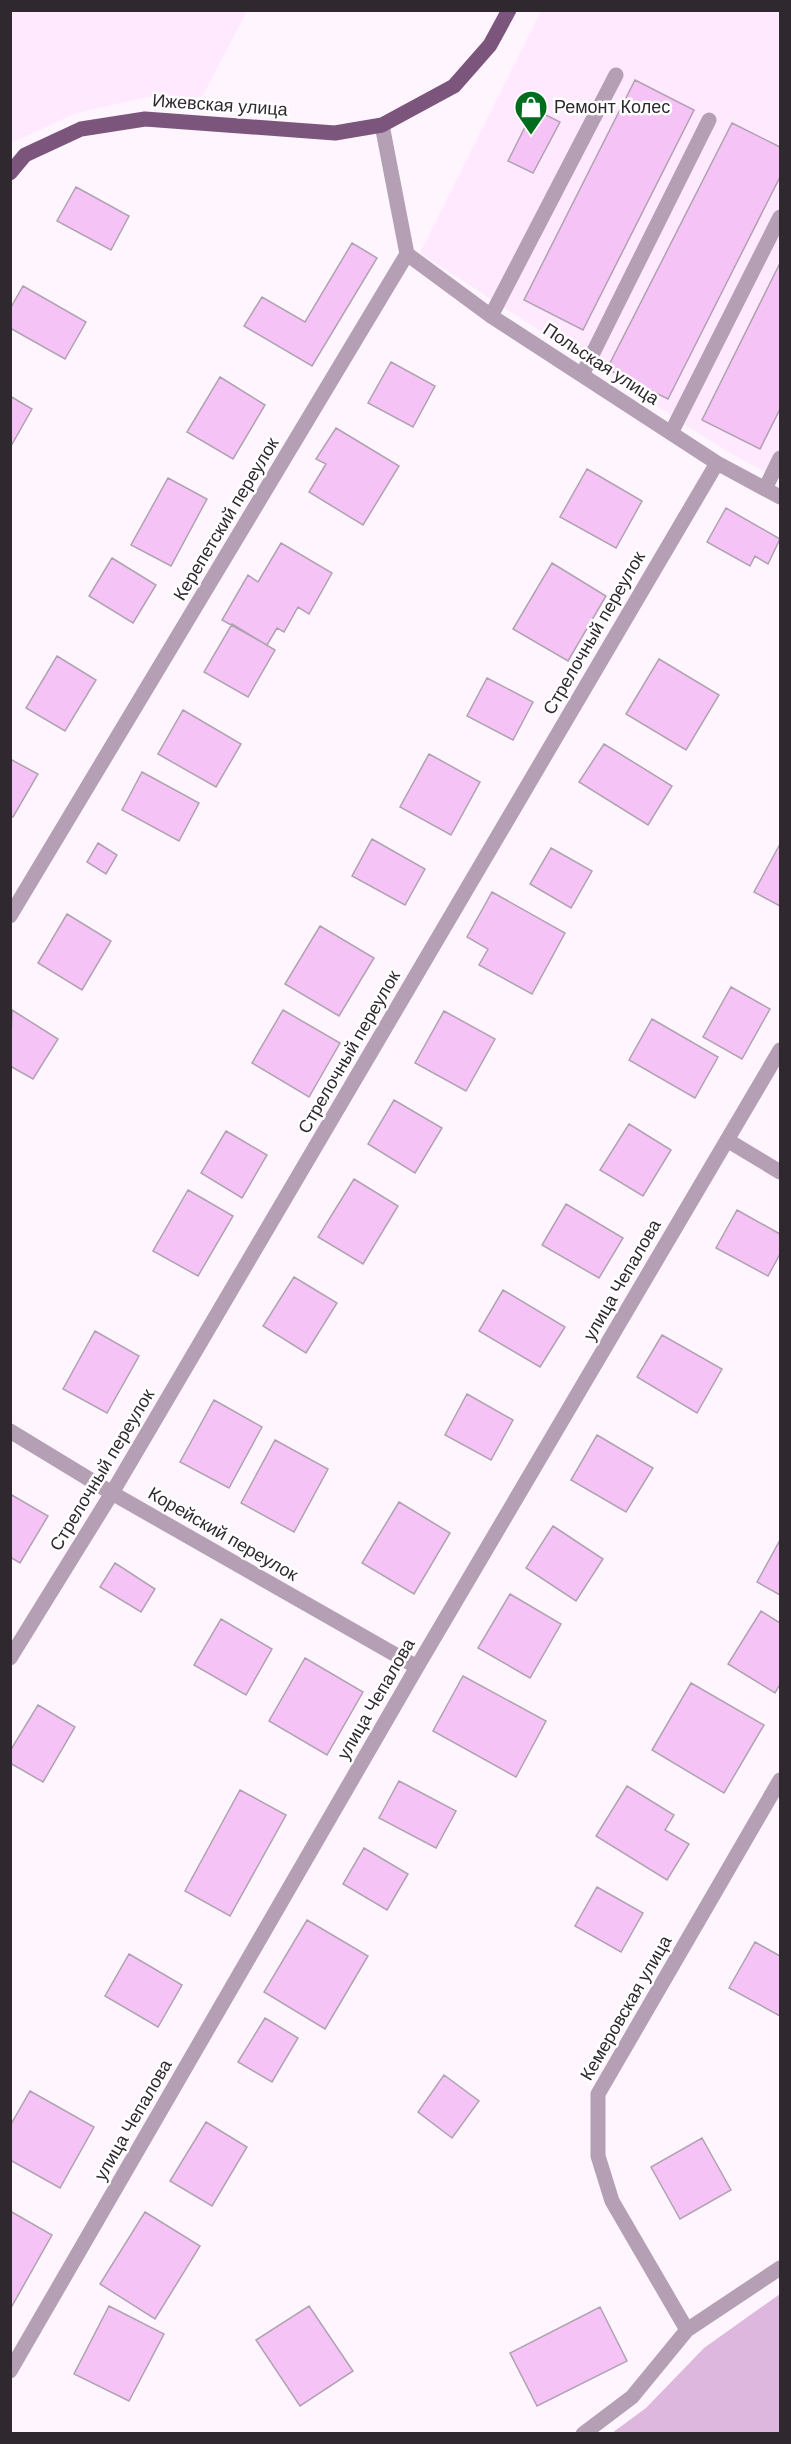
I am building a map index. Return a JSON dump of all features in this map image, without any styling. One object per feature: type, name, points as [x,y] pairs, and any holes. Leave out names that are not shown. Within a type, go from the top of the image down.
[{"type":"main road","name":"Ижевская улица","points":[[10,173],[25,155],[81,129],[146,119],[335,133],[382,125],[454,86],[490,45],[509,10]]},
{"type":"street","points":[[491,316],[616,75]]},
{"type":"street","points":[[582,375],[709,120]]},
{"type":"street","points":[[382,125],[407,254]]},
{"type":"street","points":[[671,433],[780,217]]},
{"type":"street","name":"Польская улица","points":[[407,254],[491,316],[717,463],[780,497]]},
{"type":"street","name":"Керепетский переулок","points":[[10,916],[407,254]]},
{"type":"street","points":[[765,489],[780,458]]},
{"type":"street","name":"Стрелочный переулок","points":[[10,1658],[112,1493],[717,463]]},
{"type":"street","name":"улица Чепалова","points":[[10,2371],[417,1667],[780,1050]]},
{"type":"street","points":[[727,1140],[780,1172]]},
{"type":"street","name":"Корейский переулок","points":[[10,1431],[112,1493],[417,1667]]},
{"type":"street","name":"Кемеровская улица","points":[[687,2330],[612,2201],[598,2156],[598,2094],[780,1780]]},
{"type":"street","points":[[583,2433],[632,2397],[687,2330],[780,2268]]},
{"type":"shaded area","points":[[11,10],[247,11],[202,97],[147,97],[76,113],[11,143]]},
{"type":"shaded area","points":[[541,11],[780,11],[780,480],[723,449],[420,253]]},
{"type":"shaded area","points":[[780,2294],[780,2433],[612,2433],[646,2408],[704,2348]]},
{"type":"building","points":[[635,80],[694,110],[583,330],[524,300]]},
{"type":"building","points":[[534,109],[560,122],[533,173],[508,161]]},
{"type":"building","points":[[732,123],[780,147],[780,177],[668,399],[607,369]]},
{"type":"building","points":[[76,187],[129,216],[111,250],[57,221]]},
{"type":"building","points":[[352,243],[377,258],[312,366],[244,326],[262,297],[305,322]]},
{"type":"building","points":[[780,263],[780,409],[760,449],[702,420]]},
{"type":"building","points":[[23,286],[86,322],[65,359],[10,328],[10,309]]},
{"type":"building","points":[[391,362],[435,386],[413,427],[368,403]]},
{"type":"building","points":[[220,377],[265,405],[233,459],[187,432]]},
{"type":"building","points":[[10,396],[32,409],[11,446],[10,446]]},
{"type":"building","points":[[336,428],[399,466],[363,525],[309,492],[326,464],[316,459]]},
{"type":"building","points":[[587,469],[642,501],[616,548],[560,517]]},
{"type":"building","points":[[168,478],[207,499],[171,566],[131,545]]},
{"type":"building","points":[[726,508],[780,539],[768,564],[755,556],[750,566],[707,542]]},
{"type":"building","points":[[281,543],[332,573],[309,614],[298,607],[284,632],[277,628],[267,645],[222,620],[248,575],[258,582]]},
{"type":"building","points":[[112,558],[156,585],[133,623],[89,596]]},
{"type":"building","points":[[552,563],[606,596],[568,661],[513,629]]},
{"type":"building","points":[[232,624],[275,650],[248,697],[204,672]]},
{"type":"building","points":[[57,656],[96,680],[65,731],[26,708]]},
{"type":"building","points":[[659,659],[719,695],[686,750],[626,714]]},
{"type":"building","points":[[487,678],[533,702],[513,740],[467,716]]},
{"type":"building","points":[[183,710],[241,744],[216,787],[158,754]]},
{"type":"building","points":[[604,744],[672,786],[648,825],[579,782]]},
{"type":"building","points":[[429,754],[480,782],[451,835],[400,807]]},
{"type":"building","points":[[10,759],[38,774],[13,817],[10,815]]},
{"type":"building","points":[[142,772],[199,803],[179,841],[122,810]]},
{"type":"building","points":[[372,839],[425,869],[405,905],[352,876]]},
{"type":"building","points":[[98,843],[117,855],[106,874],[87,862]]},
{"type":"building","points":[[780,844],[780,906],[754,892]]},
{"type":"building","points":[[551,848],[592,871],[571,908],[530,884]]},
{"type":"building","points":[[492,892],[565,933],[532,994],[479,965],[488,949],[467,937]]},
{"type":"building","points":[[67,914],[111,941],[82,990],[38,963]]},
{"type":"building","points":[[320,926],[374,958],[339,1016],[285,984]]},
{"type":"building","points":[[731,987],[770,1009],[742,1059],[703,1037]]},
{"type":"building","points":[[12,1010],[58,1039],[33,1079],[10,1066]]},
{"type":"building","points":[[283,1010],[340,1043],[309,1097],[252,1063]]},
{"type":"building","points":[[444,1011],[495,1039],[466,1091],[415,1063]]},
{"type":"building","points":[[652,1019],[718,1057],[695,1098],[629,1060]]},
{"type":"building","points":[[394,1100],[442,1128],[415,1173],[368,1144]]},
{"type":"building","points":[[629,1124],[671,1150],[643,1196],[600,1170]]},
{"type":"building","points":[[226,1131],[267,1155],[242,1198],[201,1173]]},
{"type":"building","points":[[354,1179],[398,1206],[363,1264],[318,1237]]},
{"type":"building","points":[[188,1190],[233,1216],[198,1276],[153,1251]]},
{"type":"building","points":[[566,1204],[623,1238],[599,1278],[542,1245]]},
{"type":"building","points":[[737,1210],[780,1234],[780,1254],[768,1276],[716,1248]]},
{"type":"building","points":[[294,1277],[337,1303],[306,1353],[263,1326]]},
{"type":"building","points":[[503,1290],[565,1327],[540,1367],[479,1331]]},
{"type":"building","points":[[95,1331],[139,1356],[107,1413],[63,1389]]},
{"type":"building","points":[[662,1335],[722,1369],[697,1413],[637,1377]]},
{"type":"building","points":[[467,1394],[513,1420],[491,1460],[445,1435]]},
{"type":"building","points":[[214,1400],[262,1427],[229,1488],[180,1462]]},
{"type":"building","points":[[597,1435],[653,1468],[626,1512],[571,1480]]},
{"type":"building","points":[[275,1440],[328,1469],[294,1532],[241,1503]]},
{"type":"building","points":[[10,1494],[48,1516],[20,1563],[10,1557]]},
{"type":"building","points":[[399,1502],[450,1533],[414,1594],[362,1563]]},
{"type":"building","points":[[553,1526],[603,1559],[576,1601],[526,1568]]},
{"type":"building","points":[[780,1540],[780,1595],[757,1582]]},
{"type":"building","points":[[115,1563],[155,1589],[141,1612],[100,1587]]},
{"type":"building","points":[[510,1594],[561,1624],[530,1678],[478,1648]]},
{"type":"building","points":[[761,1611],[780,1623],[780,1684],[775,1693],[728,1664]]},
{"type":"building","points":[[221,1619],[272,1649],[246,1695],[194,1665]]},
{"type":"building","points":[[305,1658],[363,1692],[327,1755],[269,1721]]},
{"type":"building","points":[[463,1676],[546,1721],[516,1777],[433,1731]]},
{"type":"building","points":[[691,1683],[764,1725],[724,1793],[652,1750]]},
{"type":"building","points":[[38,1705],[75,1727],[43,1782],[10,1763],[10,1751]]},
{"type":"building","points":[[399,1781],[456,1811],[436,1848],[379,1818]]},
{"type":"building","points":[[627,1786],[674,1815],[665,1830],[689,1844],[667,1880],[596,1836]]},
{"type":"building","points":[[240,1790],[286,1815],[230,1916],[185,1891]]},
{"type":"building","points":[[364,1848],[408,1874],[387,1910],[343,1884]]},
{"type":"building","points":[[597,1887],[643,1913],[621,1952],[575,1926]]},
{"type":"building","points":[[307,1920],[368,1956],[325,2029],[264,1992]]},
{"type":"building","points":[[755,1942],[780,1956],[780,2016],[729,1988]]},
{"type":"building","points":[[129,1954],[182,1985],[158,2027],[105,1996]]},
{"type":"building","points":[[265,2018],[298,2038],[272,2082],[238,2062]]},
{"type":"building","points":[[444,2075],[479,2101],[452,2138],[418,2112]]},
{"type":"building","points":[[30,2091],[94,2127],[60,2188],[10,2160],[10,2126]]},
{"type":"building","points":[[206,2122],[247,2147],[212,2206],[170,2181]]},
{"type":"building","points":[[702,2138],[731,2190],[680,2219],[651,2167]]},
{"type":"building","points":[[10,2211],[52,2235],[12,2306],[10,2305]]},
{"type":"building","points":[[145,2212],[200,2246],[155,2319],[100,2284]]},
{"type":"building","points":[[109,2306],[164,2334],[129,2401],[74,2374]]},
{"type":"building","points":[[309,2306],[353,2371],[300,2406],[256,2340]]},
{"type":"building","points":[[600,2307],[627,2361],[537,2406],[510,2353]]},
{"type":"place","name":"Ремонт Колес","points":[[531,136]]}]
